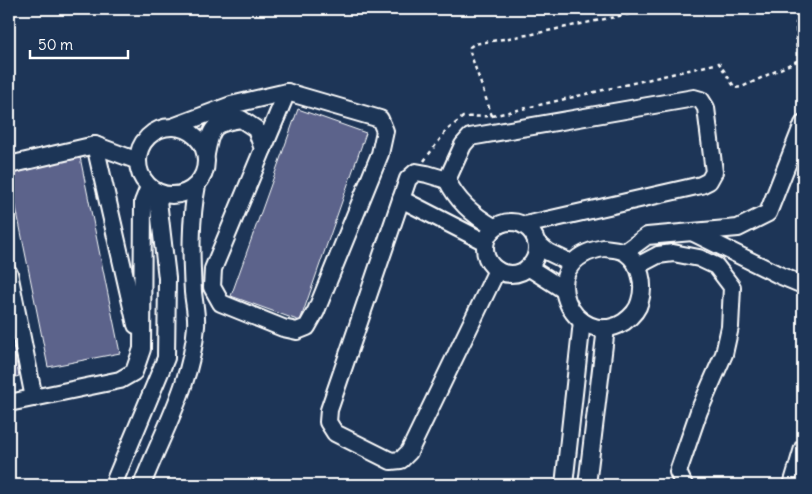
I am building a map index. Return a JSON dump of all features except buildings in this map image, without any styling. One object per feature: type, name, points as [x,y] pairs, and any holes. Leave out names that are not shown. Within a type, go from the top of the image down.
[{"type":"lane","points":[[113,485],[166,358],[167,278],[153,189],[139,170],[138,161],[139,151],[149,135],[166,127],[175,126],[231,105],[287,92],[380,120],[385,131],[380,154],[316,311],[307,327],[297,331],[283,328],[222,303],[212,287],[213,269],[287,92]]},
{"type":"lane","points":[[447,180],[463,145],[470,138],[694,98],[701,100],[706,108],[714,172],[709,181],[701,185],[525,225],[510,222],[502,223],[494,227],[485,242],[486,258],[496,270],[504,274],[521,272],[534,260],[536,242],[533,234],[525,225]]},
{"type":"lane","points":[[153,189],[166,195],[175,196],[184,194],[197,185],[206,171],[206,154],[210,132],[223,122],[241,119],[256,129],[263,148]]},
{"type":"lane","points":[[626,252],[647,236],[738,228],[768,213],[803,124]]},
{"type":"lane","points":[[175,126],[192,132],[199,139],[206,154]]},
{"type":"lane","points":[[9,165],[95,145],[138,161]]},
{"type":"lane","points":[[95,145],[142,349]]},
{"type":"lane","points":[[494,227],[479,218],[458,198],[447,180],[416,172],[408,179],[329,410],[328,422],[335,433],[390,461],[401,460],[409,452],[496,270]]},
{"type":"lane","points":[[142,485],[181,392],[192,354],[196,324],[191,225],[197,185]]},
{"type":"lane","points":[[9,403],[120,380],[134,372],[142,349],[144,278],[143,202],[153,189]]},
{"type":"lane","points":[[401,199],[485,242]]},
{"type":"lane","points":[[692,232],[803,285]]},
{"type":"lane","points":[[536,242],[548,252],[571,263]]},
{"type":"lane","points":[[604,248],[626,252],[637,266],[642,279],[643,293],[639,306],[631,317],[619,324],[606,328],[582,321],[573,313],[567,302],[564,290],[565,278],[571,263],[591,250],[604,248]]},
{"type":"lane","points":[[637,266],[658,255],[673,253],[699,258],[716,266],[732,287],[730,327],[724,354],[699,411],[678,472],[684,485]]},
{"type":"lane","points":[[528,267],[564,290]]},
{"type":"lane","points":[[9,273],[34,398]]},
{"type":"lane","points":[[564,485],[582,321]]},
{"type":"lane","points":[[587,485],[606,328]]},
{"type":"lane","points":[[140,422],[164,432]]},
{"type":"lane","points":[[792,485],[803,448]]},
{"type":"path","points":[[492,116],[470,52],[470,47],[474,44],[533,34],[653,9]]},
{"type":"path","points":[[416,172],[446,131],[463,117],[492,116],[719,63],[735,88],[742,87],[797,62],[796,23],[799,19],[803,19]]}]
